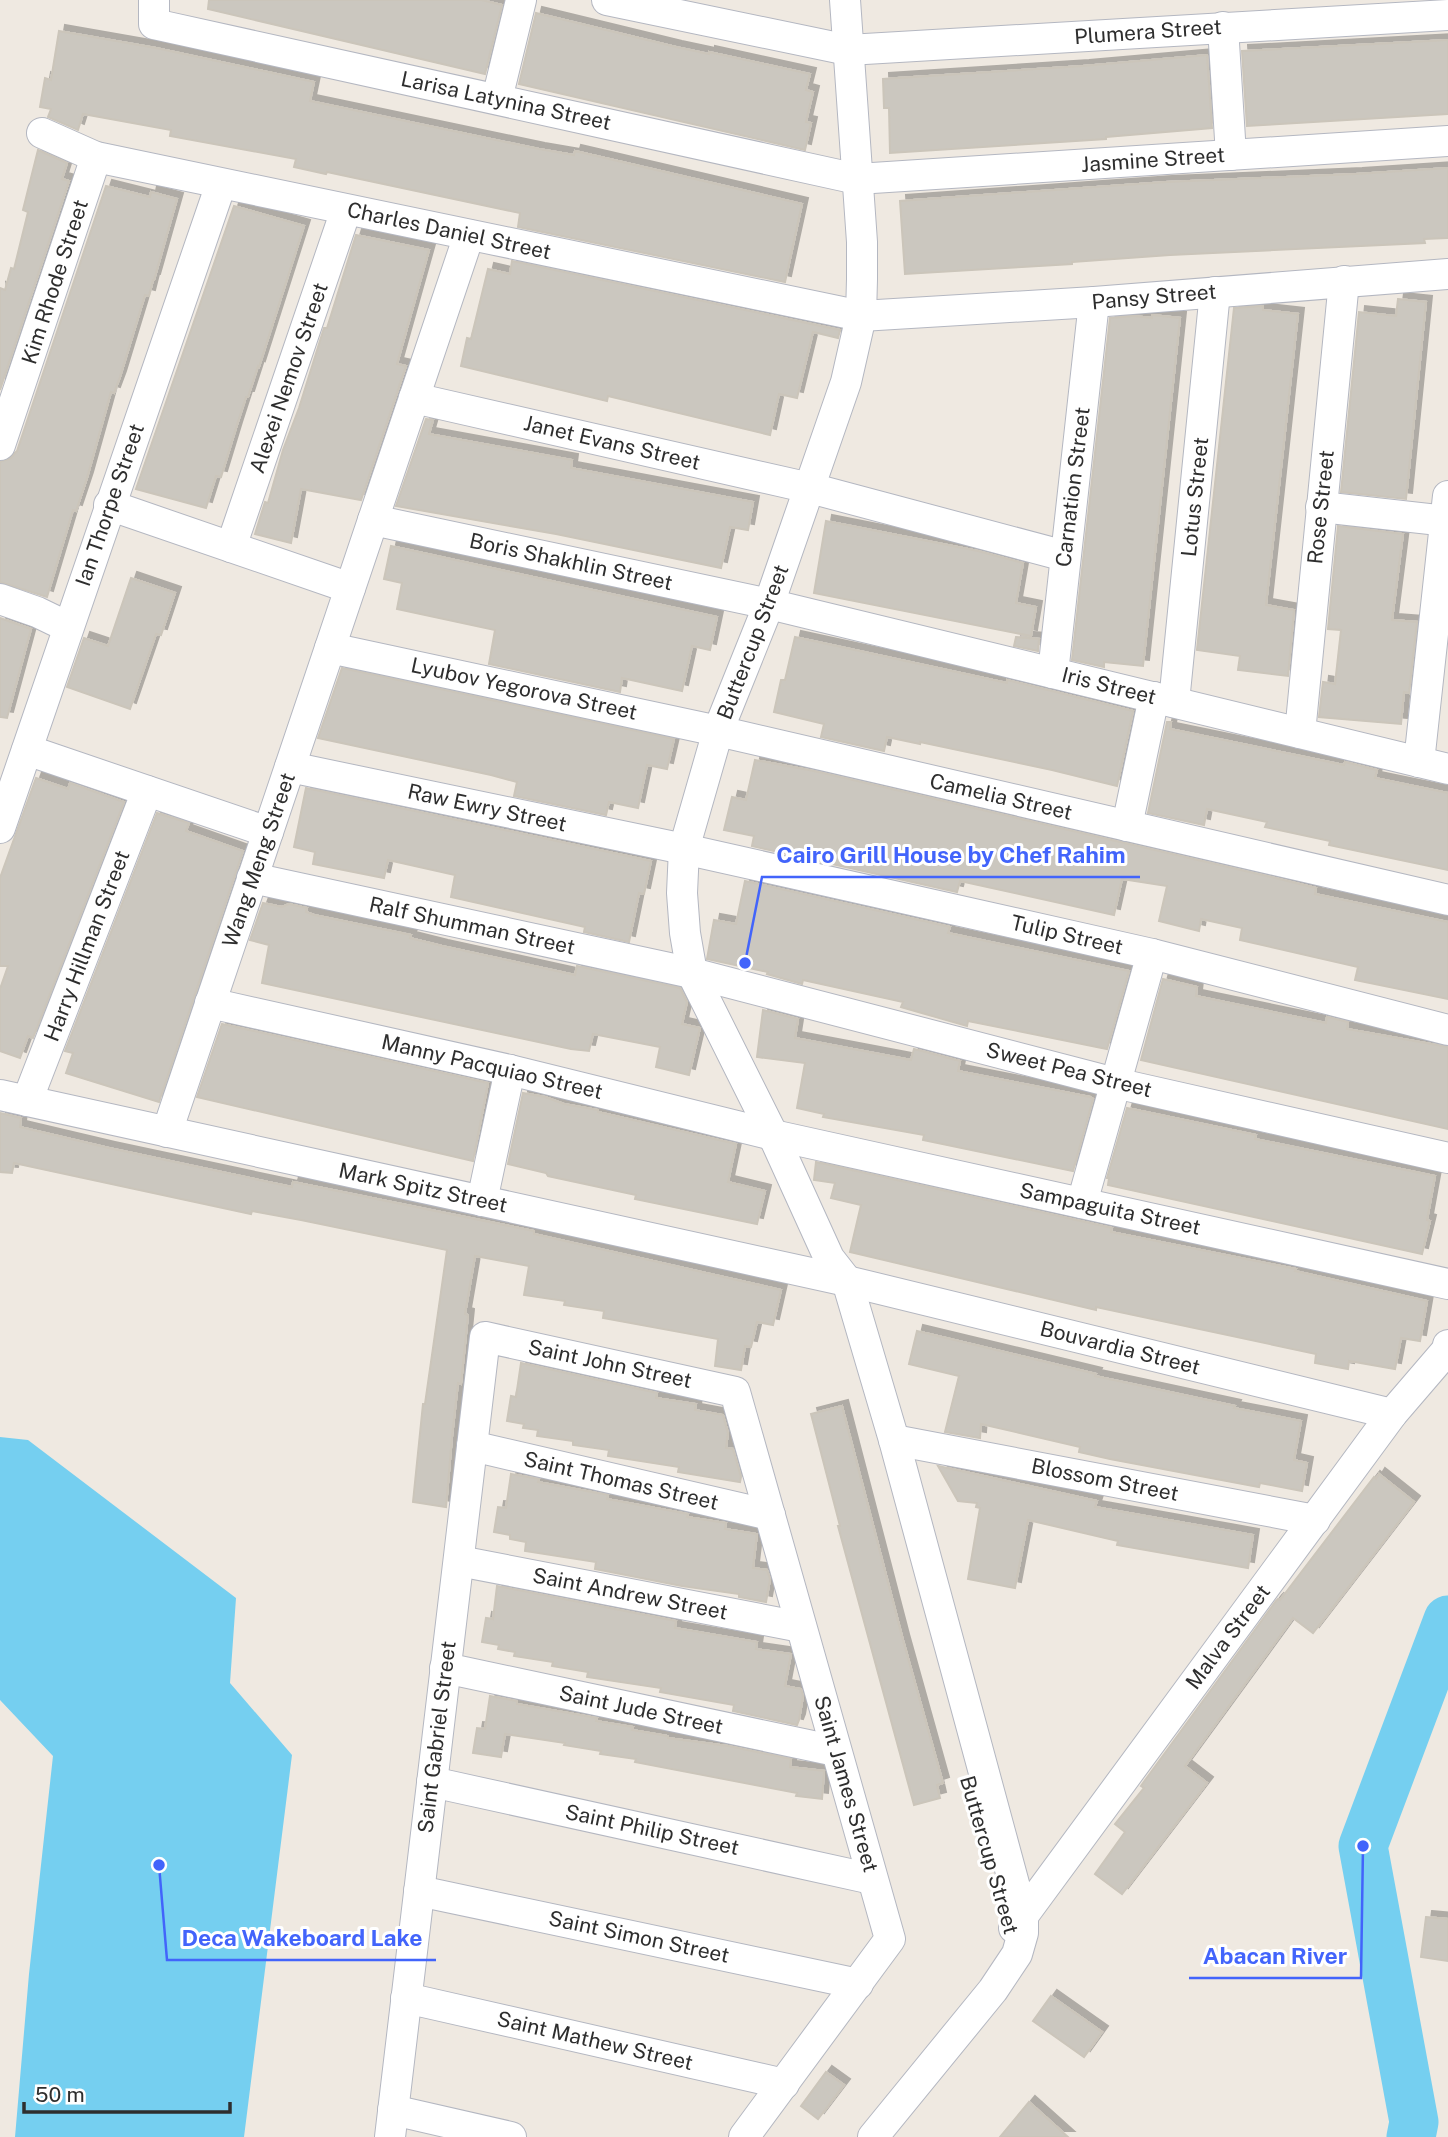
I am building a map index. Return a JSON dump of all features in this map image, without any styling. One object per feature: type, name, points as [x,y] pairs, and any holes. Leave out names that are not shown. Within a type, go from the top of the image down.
[{"type":"street","points":[[497,99],[521,0]]},
{"type":"street","name":"Plumera Street","points":[[607,0],[848,50],[1223,27],[1309,11],[1448,15]]},
{"type":"street","name":"Buttercup Street","points":[[845,0],[862,242],[860,316],[846,382],[810,488],[769,604],[718,731],[684,849],[682,893],[692,973],[772,1135],[835,1272],[894,1440],[1017,1934]]},
{"type":"street","name":"Larisa Latynina Street","points":[[154,12],[497,99],[857,179]]},
{"type":"street","points":[[1223,27],[1231,155]]},
{"type":"street","name":"Charles Daniel Street","points":[[41,133],[96,157],[860,316]]},
{"type":"street","name":"Jasmine Street","points":[[857,179],[1448,141]]},
{"type":"street","name":"Kim Rhode Street","points":[[0,445],[96,157]]},
{"type":"street","name":"Ian Thorpe Street","points":[[0,828],[221,184]]},
{"type":"street","name":"Alexei Nemov Street","points":[[231,547],[346,210]]},
{"type":"street","name":"Wang Meng Street","points":[[167,1132],[469,235]]},
{"type":"street","name":"Pansy Street","points":[[860,316],[1094,302],[1448,274]]},
{"type":"street","name":"Rose Street","points":[[1300,733],[1344,282]]},
{"type":"street","name":"Lotus Street","points":[[1127,826],[1164,699],[1215,292]]},
{"type":"street","name":"Carnation Street","points":[[1053,673],[1094,302]]},
{"type":"street","name":"Janet Evans Street","points":[[414,398],[810,488],[1065,556]]},
{"type":"street","points":[[110,505],[350,588]]},
{"type":"street","points":[[1321,507],[1447,513],[1419,762]]},
{"type":"street","name":"Boris Shakhlin Street","points":[[373,520],[769,604]]},
{"type":"street","points":[[0,599],[68,627]]},
{"type":"street","name":"Iris Street","points":[[769,604],[1448,769]]},
{"type":"street","name":"Lyubov Yegorova Street","points":[[330,648],[718,731]]},
{"type":"street","name":"Camelia Street","points":[[718,731],[1448,900]]},
{"type":"street","points":[[27,750],[268,832]]},
{"type":"street","name":"Raw Ewry Street","points":[[290,767],[684,849]]},
{"type":"street","name":"Harry Hillman Street","points":[[13,1098],[147,791]]},
{"type":"street","name":"Tulip Street","points":[[684,849],[1152,954],[1448,1030]]},
{"type":"street","name":"Ralf Shumman Street","points":[[252,878],[692,973]]},
{"type":"street","points":[[1082,1203],[1152,954]]},
{"type":"street","name":"Sweet Pea Street","points":[[692,973],[1115,1083],[1448,1158]]},
{"type":"street","name":"Manny Pacquiao Street","points":[[210,1003],[510,1070],[772,1135]]},
{"type":"street","points":[[482,1201],[510,1070]]},
{"type":"street","name":"Mark Spitz Street","points":[[13,1098],[482,1201],[835,1272]]},
{"type":"street","name":"Sampaguita Street","points":[[772,1135],[1448,1284]]},
{"type":"street","name":"Buttercup Street","points":[[835,1272],[927,1638],[1017,1934]]},
{"type":"street","name":"Bouvardia Street","points":[[835,1272],[1392,1414]]},
{"type":"street","name":"Saint John Street","points":[[485,1337],[735,1392]]},
{"type":"street","name":"Saint Gabriel Street","points":[[391,2123],[485,1337]]},
{"type":"street","name":"Malva Street","points":[[873,2137],[993,1990],[1017,1934],[1392,1414],[1447,1350],[1448,1345]]},
{"type":"street","name":"Saint James Street","points":[[735,1392],[890,1939],[744,2137]]},
{"type":"street","name":"Blossom Street","points":[[894,1440],[1315,1520]]},
{"type":"street","name":"Saint Thomas Street","points":[[472,1446],[770,1515]]},
{"type":"street","name":"Saint Andrew Street","points":[[459,1561],[801,1627]]},
{"type":"street","name":"Saint Jude Street","points":[[445,1668],[836,1751]]},
{"type":"street","name":"Saint Philip Street","points":[[432,1782],[872,1879]]},
{"type":"street","name":"Saint Simon Street","points":[[419,1891],[858,1983]]},
{"type":"street","name":"Saint Mathew Street","points":[[406,1998],[783,2084]]},
{"type":"street","points":[[391,2123],[511,2137]]},
{"type":"water","points":[[0,1437],[28,1440],[236,1598],[230,1683],[292,1755],[244,2137],[15,2137],[29,1974],[53,1756],[0,1700]]},
{"type":"building","points":[[209,0],[482,0],[502,5],[485,74],[208,9]]},
{"type":"building","points":[[536,13],[676,47],[810,74],[806,90],[813,92],[806,122],[811,123],[805,150],[519,84]]},
{"type":"building","points":[[59,31],[156,48],[314,82],[310,101],[539,149],[574,155],[575,151],[802,204],[785,282],[518,227],[520,213],[294,167],[296,159],[170,136],[171,130],[83,114],[78,130],[48,117],[51,109],[40,107],[45,78],[51,80]]},
{"type":"building","points":[[1448,40],[1448,114],[1247,126],[1242,51]]},
{"type":"building","points":[[1207,55],[1212,128],[1106,139],[890,153],[889,108],[884,108],[883,79]]},
{"type":"building","points":[[38,150],[67,163],[62,179],[69,181],[0,390],[0,288],[5,290],[11,268],[14,269],[28,212],[23,210]]},
{"type":"building","points":[[1448,168],[1448,238],[1424,239],[1425,243],[1170,255],[905,274],[900,201],[1166,182]]},
{"type":"building","points":[[106,186],[150,197],[151,192],[177,199],[149,296],[145,295],[120,377],[114,393],[111,392],[87,478],[76,511],[73,510],[47,597],[0,582],[0,462],[11,458],[17,451]]},
{"type":"building","points":[[234,206],[304,226],[221,477],[216,476],[206,508],[136,489]]},
{"type":"building","points":[[356,235],[429,250],[397,364],[406,366],[361,500],[301,489],[291,543],[255,534],[265,502],[268,503],[283,450],[324,328],[327,328]]},
{"type":"building","points":[[512,261],[840,330],[838,338],[813,332],[797,398],[779,394],[770,435],[608,396],[607,401],[461,366],[467,338],[471,339],[488,269],[510,274]]},
{"type":"building","points":[[1398,299],[1426,302],[1406,499],[1341,492],[1359,312],[1396,316]]},
{"type":"building","points":[[1263,306],[1263,310],[1298,314],[1266,605],[1294,610],[1288,676],[1238,670],[1240,656],[1197,650],[1234,308]]},
{"type":"building","points":[[1152,315],[1180,318],[1143,666],[1104,662],[1104,667],[1072,660],[1110,318],[1152,318]]},
{"type":"building","points":[[426,419],[433,420],[429,434],[572,460],[571,468],[753,502],[748,530],[730,527],[721,568],[556,534],[396,506]]},
{"type":"building","points":[[826,521],[978,551],[1023,563],[1016,603],[1036,607],[1031,636],[814,593]]},
{"type":"building","points":[[1338,526],[1403,534],[1392,620],[1417,622],[1409,693],[1404,692],[1401,724],[1319,717],[1323,682],[1335,684],[1341,630],[1328,629]]},
{"type":"building","points":[[391,546],[717,617],[710,650],[692,646],[682,691],[622,678],[620,692],[489,664],[495,630],[397,609],[402,583],[384,579]]},
{"type":"building","points":[[131,578],[175,593],[161,635],[156,634],[130,709],[67,687],[84,638],[108,646]]},
{"type":"building","points":[[0,618],[31,629],[7,718],[0,717]]},
{"type":"building","points":[[795,637],[1007,683],[1007,680],[1133,711],[1117,786],[920,742],[887,737],[884,751],[821,737],[824,724],[774,712]]},
{"type":"building","points":[[1016,637],[1039,639],[1038,651],[1014,646]]},
{"type":"building","points":[[342,668],[674,739],[667,769],[647,765],[638,808],[609,802],[606,815],[514,796],[517,782],[491,775],[318,738]]},
{"type":"building","points":[[1167,722],[1171,722],[1170,729],[1344,765],[1345,762],[1377,770],[1375,778],[1448,793],[1448,870],[1329,845],[1330,841],[1265,827],[1267,822],[1207,809],[1204,825],[1148,813]]},
{"type":"building","points":[[755,760],[814,771],[1271,877],[1316,888],[1315,894],[1448,922],[1448,999],[1355,980],[1358,967],[1240,940],[1242,928],[1201,919],[1199,931],[1159,921],[1167,886],[1122,879],[1114,915],[960,881],[957,892],[752,846],[754,836],[724,830],[732,797],[746,800]]},
{"type":"building","points":[[36,778],[68,789],[70,783],[124,802],[33,1038],[28,1036],[20,1058],[0,1051],[0,989],[8,966],[0,966],[0,878]]},
{"type":"building","points":[[306,788],[651,861],[644,894],[639,893],[629,942],[584,932],[585,927],[451,897],[455,875],[388,860],[384,878],[313,864],[315,852],[294,847]]},
{"type":"building","points":[[157,813],[189,823],[186,831],[243,851],[159,1102],[66,1073],[73,1053],[65,1051]]},
{"type":"building","points":[[745,881],[950,927],[948,933],[1129,971],[1107,1049],[968,1021],[967,1026],[901,1007],[903,1002],[803,980],[802,984],[767,974],[768,972],[707,959],[714,920],[736,924]]},
{"type":"building","points":[[263,903],[307,908],[306,912],[314,915],[411,935],[410,938],[442,946],[575,975],[577,966],[680,988],[687,1002],[682,1024],[700,1028],[689,1075],[656,1067],[660,1047],[593,1034],[589,1051],[571,1049],[262,983],[269,945],[250,940]]},
{"type":"building","points":[[1163,979],[1197,987],[1196,996],[1326,1023],[1327,1017],[1348,1022],[1347,1029],[1448,1047],[1448,1129],[1141,1060]]},
{"type":"building","points":[[763,1010],[798,1019],[795,1038],[911,1060],[914,1049],[960,1061],[958,1071],[1090,1097],[1093,1099],[1073,1171],[923,1140],[924,1135],[823,1117],[824,1114],[797,1108],[805,1063],[757,1057]]},
{"type":"building","points":[[222,1024],[488,1083],[473,1161],[197,1097]]},
{"type":"building","points":[[523,1093],[736,1144],[728,1182],[765,1191],[757,1224],[635,1199],[636,1195],[548,1176],[546,1173],[508,1164]]},
{"type":"building","points":[[1127,1108],[1256,1135],[1255,1139],[1435,1176],[1427,1220],[1430,1221],[1422,1254],[1108,1185],[1107,1178]]},
{"type":"building","points":[[0,1113],[21,1118],[20,1127],[109,1148],[292,1187],[293,1182],[534,1231],[534,1234],[781,1290],[773,1325],[757,1322],[751,1347],[745,1346],[741,1370],[715,1366],[718,1339],[603,1318],[604,1311],[564,1305],[565,1301],[524,1295],[529,1266],[475,1256],[465,1314],[468,1315],[461,1384],[458,1383],[446,1507],[413,1502],[423,1404],[447,1250],[252,1211],[251,1214],[14,1163],[12,1173],[0,1172]]},
{"type":"building","points":[[816,1162],[1112,1228],[1111,1232],[1296,1269],[1295,1271],[1427,1301],[1420,1341],[1401,1338],[1395,1369],[1349,1361],[1348,1369],[1315,1363],[1316,1354],[1096,1307],[1096,1310],[850,1252],[861,1205],[831,1198],[835,1183],[814,1180]]},
{"type":"building","points":[[917,1331],[1096,1374],[1095,1376],[1301,1421],[1294,1460],[1307,1463],[1302,1491],[1260,1483],[1259,1487],[1110,1459],[1079,1452],[1080,1447],[981,1424],[980,1438],[945,1432],[959,1376],[909,1364]]},
{"type":"building","points":[[521,1363],[657,1393],[656,1398],[696,1404],[695,1410],[723,1415],[728,1433],[726,1448],[733,1449],[740,1482],[678,1472],[679,1467],[608,1456],[609,1450],[537,1436],[538,1430],[523,1428],[524,1424],[507,1421],[511,1396],[516,1397]]},
{"type":"building","points":[[842,1406],[943,1783],[937,1785],[940,1798],[914,1805],[838,1526],[811,1414]]},
{"type":"building","points":[[938,1466],[1097,1501],[1095,1507],[1253,1535],[1248,1568],[1117,1545],[1118,1541],[1028,1520],[1015,1588],[968,1579],[980,1508],[976,1507],[977,1503],[958,1501]]},
{"type":"building","points":[[511,1474],[539,1479],[538,1482],[608,1495],[607,1499],[726,1523],[725,1529],[757,1534],[753,1568],[767,1570],[770,1579],[766,1602],[739,1597],[739,1594],[595,1569],[596,1562],[525,1551],[526,1542],[494,1532],[498,1507],[506,1508]]},
{"type":"building","points":[[1379,1474],[1414,1502],[1313,1633],[1293,1618],[1185,1766],[1207,1783],[1122,1894],[1095,1874],[1125,1832],[1115,1824],[1144,1788],[1141,1786],[1143,1783],[1276,1601],[1280,1600]]},
{"type":"building","points":[[497,1586],[676,1621],[675,1628],[757,1642],[756,1649],[791,1654],[785,1686],[801,1689],[803,1696],[797,1725],[733,1711],[734,1705],[660,1692],[661,1688],[587,1677],[588,1672],[552,1666],[553,1662],[514,1656],[515,1652],[498,1649],[499,1645],[482,1642],[486,1618],[493,1619]]},
{"type":"building","points":[[490,1696],[517,1701],[517,1704],[597,1718],[596,1721],[633,1727],[632,1730],[668,1738],[728,1746],[791,1759],[790,1767],[824,1771],[822,1799],[796,1796],[797,1793],[635,1762],[636,1759],[600,1754],[601,1751],[564,1745],[565,1743],[505,1734],[501,1757],[473,1753],[477,1728],[485,1729]]},
{"type":"building","points":[[1426,1917],[1448,1919],[1448,1961],[1421,1957]]},
{"type":"building","points":[[1051,1996],[1102,2032],[1084,2057],[1033,2021]]},
{"type":"building","points":[[826,2072],[844,2085],[818,2119],[801,2106]]},
{"type":"building","points":[[1029,2102],[1068,2137],[1000,2137]]},
{"type":"waterway","points":[[1411,2137],[1414,2122],[1363,1846],[1448,1620]]},
{"type":"place","name":"Cairo Grill House by Chef Rahim","points":[[745,963]]},
{"type":"place","name":"Abacan River","points":[[1363,1846]]},
{"type":"place","name":"Deca Wakeboard Lake","points":[[159,1865]]}]
